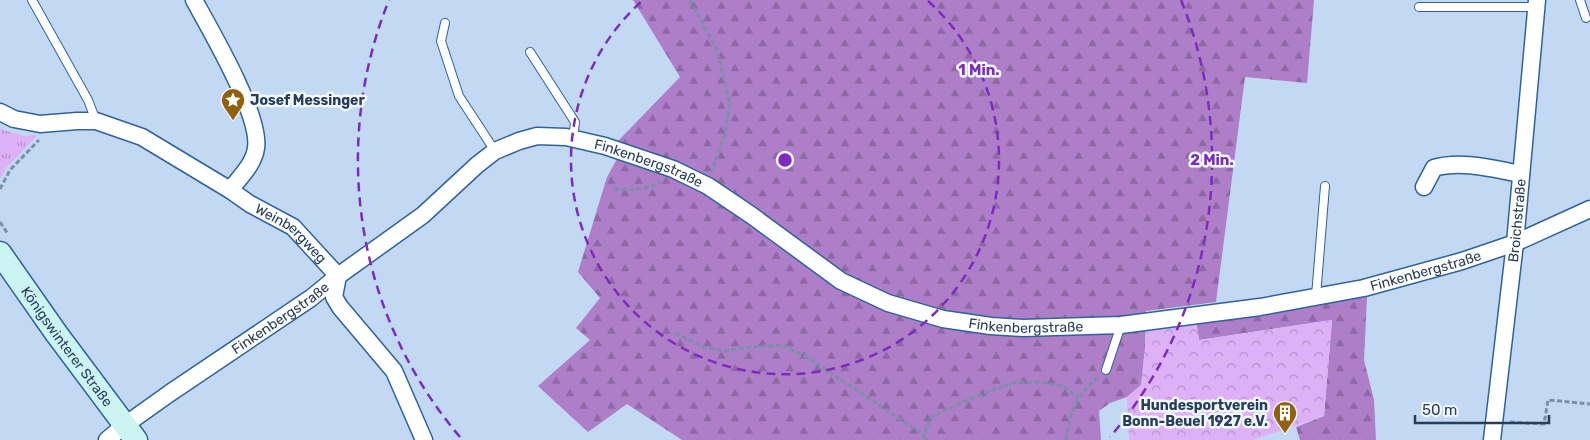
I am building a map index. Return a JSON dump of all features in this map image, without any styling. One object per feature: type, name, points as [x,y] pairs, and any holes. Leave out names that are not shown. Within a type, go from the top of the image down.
[{"type":"main road","name":"Königswinterer Straße","points":[[0,253],[56,333],[131,432]]},
{"type":"street","points":[[194,0],[223,54],[255,126],[256,147],[252,161],[230,190]]},
{"type":"street","name":"Broichstraße","points":[[1492,440],[1516,243],[1536,4]]},
{"type":"street","name":"Weinbergweg","points":[[0,112],[14,119],[40,124],[96,121],[142,138],[230,190],[250,204],[293,227],[338,276],[334,297],[340,307],[394,371],[424,440]]},
{"type":"street","name":"Finkenbergstraße","points":[[108,440],[131,432],[170,393],[311,298],[338,276],[423,215],[476,165],[495,151],[537,136],[551,135],[605,146],[673,169],[708,186],[751,214],[841,281],[888,303],[943,320],[991,326],[1023,328],[1121,325],[1260,307],[1364,288],[1462,261],[1516,243],[1590,209]]},
{"type":"street","points":[[1424,187],[1434,168],[1444,165],[1455,164],[1521,174]]},
{"type":"lane","points":[[32,0],[88,100],[96,121]]},
{"type":"lane","points":[[1580,0],[1586,18]]},
{"type":"lane","points":[[1419,7],[1536,4]]},
{"type":"lane","points":[[445,23],[441,41],[459,96],[495,151]]},
{"type":"lane","points":[[530,52],[575,122],[573,139]]},
{"type":"lane","points":[[1316,296],[1325,186]]},
{"type":"lane","points":[[1106,370],[1121,325]]},
{"type":"path","points":[[690,0],[717,50],[730,104],[725,134],[708,186]]},
{"type":"path","points":[[0,189],[10,170],[44,134]]},
{"type":"path","points":[[614,189],[635,190],[664,182]]},
{"type":"path","points":[[675,333],[704,347],[725,351],[752,347],[783,346],[808,358],[924,435]]},
{"type":"path","points":[[1066,440],[1078,397],[1106,370]]},
{"type":"path","points":[[925,440],[924,435],[931,417],[974,397],[1016,382],[1039,382],[1063,386],[1078,397]]},
{"type":"path","points":[[1494,421],[1544,424],[1548,400],[1590,404]]},
{"type":"green space","points":[[633,0],[1314,0],[1307,83],[1245,77],[1216,302],[1146,311],[1145,350],[1141,385],[1127,397],[1110,403],[1099,411],[1101,440],[682,440],[627,404],[588,432],[538,386],[590,340],[576,328],[600,298],[578,272],[607,177],[617,159],[618,141],[680,77]]},
{"type":"green space","points":[[0,129],[24,136],[38,135],[7,167],[0,179]]},
{"type":"green space","points":[[1367,297],[1364,360],[1374,400],[1376,440],[1300,440],[1296,427],[1324,416],[1332,320],[1199,340],[1196,321]]},
{"type":"green space","points":[[1332,320],[1324,416],[1253,440],[1129,440],[1127,397],[1141,385],[1147,329],[1196,321],[1199,340]]},
{"type":"place","name":"Josef Messinger","points":[[233,121]]},
{"type":"place","name":"Hundesportverein Bonn-Beuel 1927 e.V.","points":[[1285,434]]}]
